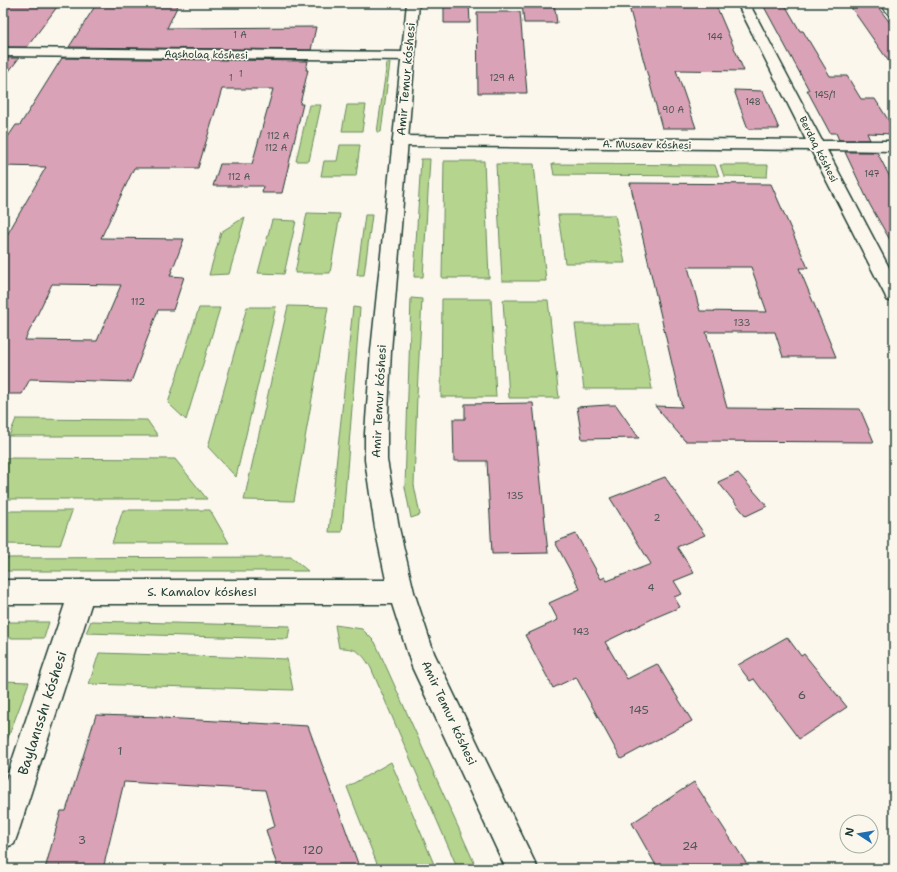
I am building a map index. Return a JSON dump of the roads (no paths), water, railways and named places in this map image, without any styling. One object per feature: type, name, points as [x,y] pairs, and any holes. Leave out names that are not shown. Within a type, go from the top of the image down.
[{"type":"street","name":"Amir Temur kóshesi","points":[[413,3],[381,351],[376,460],[381,496],[401,592],[422,657],[522,869]]},
{"type":"street","name":"Berdaq kóshesi","points":[[743,3],[894,295]]},
{"type":"street","points":[[886,3],[894,13]]},
{"type":"street","name":"Aqsholaq kóshesi","points":[[3,52],[408,56]]},
{"type":"street","name":"A. Musaev kóshesi","points":[[401,141],[894,146]]},
{"type":"street","name":"S. Kamalov kóshesi","points":[[3,592],[401,592]]},
{"type":"street","name":"Baylanısshı kóshesi","points":[[3,833],[82,592]]}]
